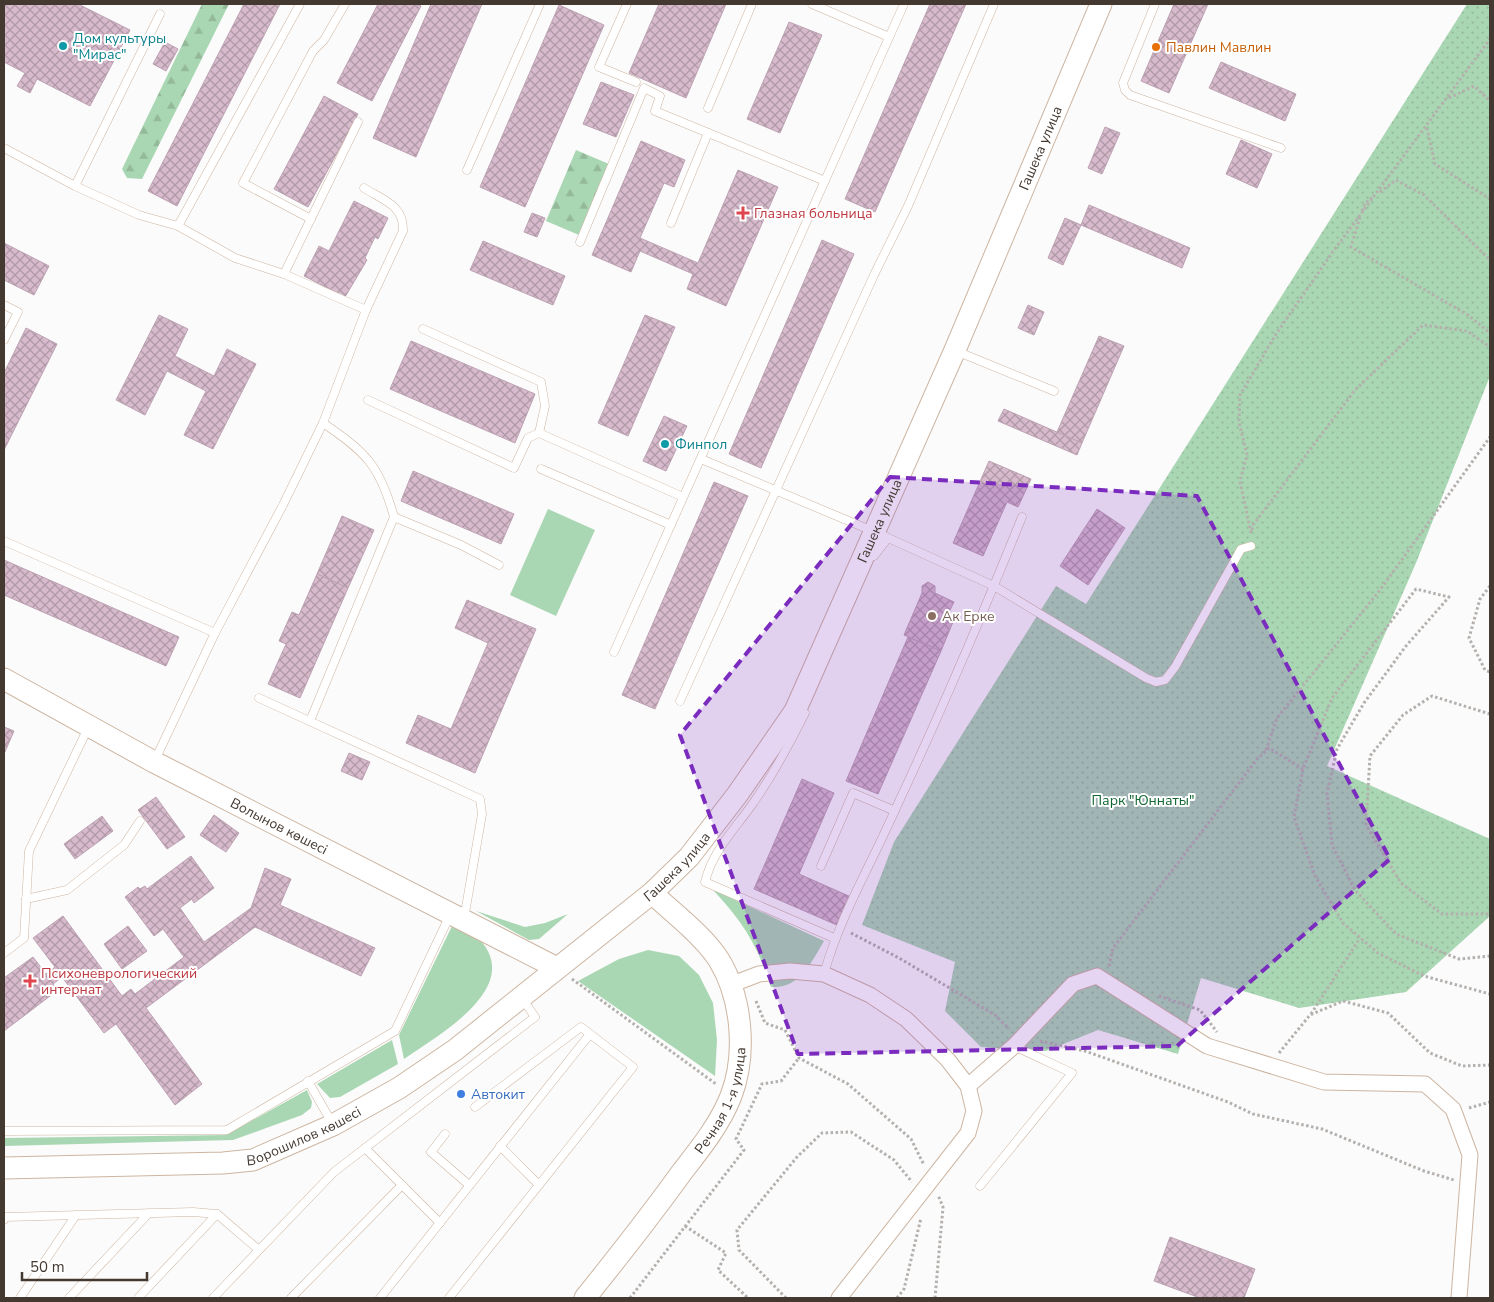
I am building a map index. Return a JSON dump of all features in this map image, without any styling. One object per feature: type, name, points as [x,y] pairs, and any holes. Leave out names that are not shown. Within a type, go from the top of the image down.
[{"type":"main road","name":"Гашека улица","points":[[557,968],[652,893],[689,857],[737,795],[795,711],[882,535],[955,350],[1100,4]]},
{"type":"main road","name":"Волынов көшесі","points":[[4,679],[154,762],[557,968]]},
{"type":"main road","name":"Речная 1-я улица","points":[[585,1298],[709,1136],[731,1096],[738,1062],[740,1023],[738,982],[695,934],[652,893]]},
{"type":"main road","name":"Ворошилов көшесі","points":[[4,1168],[223,1163],[253,1160],[332,1125],[398,1088],[455,1050],[557,968]]},
{"type":"street","points":[[738,982],[759,974],[790,971],[824,974],[870,995],[906,1019],[948,1060],[968,1086],[974,1111],[968,1133],[932,1182],[838,1298]]},
{"type":"street","points":[[968,1086],[1018,1041],[1073,984],[1097,976],[1207,1046],[1324,1082],[1425,1084],[1453,1109],[1470,1157],[1459,1298]]},
{"type":"lane","points":[[178,226],[300,4]]},
{"type":"lane","points":[[311,219],[244,183],[313,51],[324,40],[344,4]]},
{"type":"lane","points":[[467,170],[540,4]]},
{"type":"lane","points":[[627,4],[599,67],[636,82]]},
{"type":"lane","points":[[708,108],[752,4]]},
{"type":"lane","points":[[812,4],[889,37]]},
{"type":"lane","points":[[614,652],[904,4]]},
{"type":"lane","points":[[680,701],[908,206],[994,4]]},
{"type":"lane","points":[[1155,4],[1123,82],[1125,90],[1130,95],[1281,148]]},
{"type":"lane","points":[[75,186],[160,14]]},
{"type":"lane","points":[[580,242],[644,88],[660,96],[655,111],[825,181]]},
{"type":"lane","points":[[284,274],[358,122]]},
{"type":"lane","points":[[671,223],[708,133]]},
{"type":"lane","points":[[4,148],[75,186],[139,215],[178,226],[236,258],[284,274],[366,310]]},
{"type":"lane","points":[[154,762],[215,633],[283,506],[322,423],[366,310],[403,231],[404,220],[398,209],[364,188]]},
{"type":"lane","points":[[4,305],[18,312],[4,340]]},
{"type":"lane","points":[[423,329],[541,382],[545,406],[539,433]]},
{"type":"lane","points":[[955,350],[1054,391]]},
{"type":"lane","points":[[368,400],[514,468],[528,438],[539,433],[683,497]]},
{"type":"lane","points":[[310,721],[394,517],[376,468],[352,443],[322,423]]},
{"type":"lane","points":[[700,459],[882,535],[994,586],[1146,678],[1156,682],[1165,680],[1175,667],[1241,549],[1249,547]]},
{"type":"lane","points":[[541,469],[671,525]]},
{"type":"lane","points":[[394,517],[461,545],[499,565]]},
{"type":"lane","points":[[824,974],[834,938],[895,811],[994,586],[1022,517]]},
{"type":"lane","points":[[872,561],[882,535]]},
{"type":"lane","points":[[4,541],[215,633]]},
{"type":"lane","points":[[4,1131],[227,1130],[395,1031],[457,916],[482,814],[480,799],[258,698]]},
{"type":"lane","points":[[810,701],[788,748],[751,806],[729,834],[708,868],[705,882],[834,938]]},
{"type":"lane","points":[[4,953],[24,938],[29,851],[89,726]]},
{"type":"lane","points":[[821,866],[852,793],[895,811]]},
{"type":"lane","points":[[26,899],[67,890],[124,845],[140,821]]},
{"type":"lane","points":[[213,1298],[334,1172],[535,1017],[521,996]]},
{"type":"lane","points":[[449,1298],[633,1067],[581,1027],[475,1107]]},
{"type":"lane","points":[[380,1298],[590,1034]]},
{"type":"lane","points":[[980,1186],[1072,1073],[1018,1041]]},
{"type":"lane","points":[[308,1081],[332,1125]]},
{"type":"lane","points":[[445,1134],[431,1152],[470,1185]]},
{"type":"lane","points":[[500,1146],[539,1185]]},
{"type":"lane","points":[[365,1148],[440,1223]]},
{"type":"lane","points":[[291,1298],[402,1185]]},
{"type":"lane","points":[[4,1220],[5,1217],[76,1215],[193,1212],[217,1214],[259,1250]]},
{"type":"lane","points":[[69,1298],[149,1213]]},
{"type":"lane","points":[[138,1298],[217,1214]]},
{"type":"lane","points":[[20,1298],[76,1215]]},
{"type":"path","points":[[1376,194],[1490,39]]},
{"type":"path","points":[[1447,99],[1474,86],[1490,102]]},
{"type":"path","points":[[1427,127],[1435,164],[1490,198]]},
{"type":"path","points":[[1490,260],[1424,195],[1396,180],[1365,203],[1351,247],[1468,315],[1490,333]]},
{"type":"path","points":[[1251,533],[1240,481],[1247,455],[1239,422],[1240,395],[1276,334],[1362,214]]},
{"type":"path","points":[[1249,547],[1253,525],[1354,390],[1422,325],[1467,331],[1490,347]]},
{"type":"path","points":[[1266,751],[1277,718],[1380,590],[1490,437]]},
{"type":"path","points":[[1490,586],[1480,599],[1469,638],[1485,670],[1490,672]]},
{"type":"path","points":[[1490,956],[1459,959],[1396,934],[1355,890],[1332,845],[1328,793],[1337,749],[1364,703],[1406,646],[1449,597],[1416,588],[1332,698],[1303,769],[1294,817],[1315,876],[1343,923],[1378,953],[1424,976],[1490,994]]},
{"type":"path","points":[[1490,714],[1432,696],[1403,715],[1370,756],[1366,825],[1401,883],[1442,914],[1490,914]]},
{"type":"path","points":[[1108,973],[1113,948],[1252,766],[1266,751],[1269,748],[1303,769]]},
{"type":"path","points":[[839,927],[899,958],[995,1015],[1015,1035],[1018,1041],[1085,1051],[1228,1102],[1253,1114],[1322,1128],[1424,1171],[1455,1180],[1470,1157]]},
{"type":"path","points":[[1248,1059],[1275,1057],[1310,1014],[1360,938]]},
{"type":"path","points":[[557,968],[731,1096]]},
{"type":"path","points":[[738,982],[765,1023],[785,1030],[799,1058],[848,1084],[911,1138],[943,1207],[935,1298]]},
{"type":"path","points":[[1154,994],[1200,1010],[1221,1037]]},
{"type":"path","points":[[1310,1014],[1343,1002],[1388,1013],[1430,1053],[1462,1066],[1490,1066]]},
{"type":"path","points":[[630,1298],[744,1150],[736,1139],[762,1084],[781,1081],[799,1058]]},
{"type":"path","points":[[1453,1109],[1477,1107],[1490,1102]]},
{"type":"path","points":[[786,1298],[739,1250],[737,1230],[797,1158],[822,1133],[851,1132],[894,1160],[914,1184],[923,1209],[904,1289],[897,1298]]},
{"type":"path","points":[[685,1226],[726,1253],[718,1270],[748,1298]]},
{"type":"highlighted area","points":[[890,477],[1197,496],[1390,859],[1177,1046],[798,1054],[680,735]]},
{"type":"green space","points":[[202,4],[229,4],[142,179],[127,178],[122,169]]},
{"type":"green space","name":"Парк \"Юннаты\"","points":[[1467,4],[1490,4],[1490,376],[1416,563],[1327,766],[1490,839],[1490,916],[1406,992],[1299,1008],[1201,978],[1178,1054],[1098,1030],[1046,1051],[981,1047],[945,1011],[955,962],[862,925],[894,842],[1056,586],[1086,604]]},
{"type":"green space","points":[[576,150],[609,164],[579,235],[546,221]]},
{"type":"green space","points":[[548,509],[595,530],[556,616],[510,595]]},
{"type":"green space","points":[[712,889],[824,941],[809,966],[797,979],[789,984],[771,987],[748,934]]},
{"type":"green space","points":[[476,911],[525,927],[545,923],[568,914],[539,939],[529,940]]},
{"type":"green space","points":[[454,922],[480,940],[491,958],[491,976],[484,993],[471,1009],[454,1024],[404,1059],[399,1035]]},
{"type":"green space","points":[[648,950],[679,956],[699,975],[713,1003],[717,1040],[715,1076],[578,981],[619,959]]},
{"type":"green space","points":[[392,1040],[398,1064],[340,1097],[330,1098],[317,1084]]},
{"type":"green space","points":[[307,1090],[312,1102],[311,1108],[302,1115],[233,1140],[4,1146],[4,1138],[226,1135]]},
{"type":"building","name":"Дом культуры \"Мирас\"","points":[[4,4],[78,4],[130,30],[90,106],[37,79],[30,93],[17,86],[25,73],[4,62]]},
{"type":"building","points":[[244,4],[280,4],[177,206],[148,191]]},
{"type":"building","points":[[378,4],[416,4],[421,6],[372,101],[337,83]]},
{"type":"building","points":[[431,4],[482,4],[416,157],[373,138]]},
{"type":"building","points":[[659,4],[726,4],[686,98],[629,73]]},
{"type":"building","points":[[930,4],[966,4],[875,212],[845,199]]},
{"type":"building","points":[[1174,4],[1208,4],[1169,93],[1141,81]]},
{"type":"building","points":[[559,5],[604,25],[525,207],[480,187]]},
{"type":"building","points":[[789,22],[822,35],[780,133],[747,119]]},
{"type":"building","points":[[165,42],[178,49],[166,71],[153,64]]},
{"type":"building","points":[[1221,62],[1296,94],[1285,121],[1209,88]]},
{"type":"building","points":[[601,82],[634,95],[616,137],[583,124]]},
{"type":"building","points":[[324,96],[358,114],[308,207],[274,189]]},
{"type":"building","points":[[1105,127],[1120,133],[1102,174],[1088,168]]},
{"type":"building","points":[[1241,140],[1272,154],[1257,188],[1226,174]]},
{"type":"building","name":"Глазная больница","points":[[641,141],[685,160],[674,187],[664,183],[640,238],[698,263],[738,170],[778,187],[726,306],[687,289],[693,274],[640,251],[631,272],[592,255]]},
{"type":"building","points":[[354,201],[388,218],[378,239],[375,237],[365,258],[367,260],[345,297],[304,276],[319,246],[329,251]]},
{"type":"building","points":[[1089,205],[1190,248],[1182,268],[1081,225]]},
{"type":"building","points":[[532,213],[545,218],[537,237],[524,232]]},
{"type":"building","points":[[1065,218],[1081,225],[1063,265],[1048,258]]},
{"type":"building","points":[[822,240],[854,254],[761,468],[729,454]]},
{"type":"building","points":[[483,241],[565,276],[553,305],[470,270]]},
{"type":"building","points":[[4,243],[49,266],[34,295],[4,280]]},
{"type":"building","points":[[1028,305],[1044,312],[1034,335],[1018,328]]},
{"type":"building","points":[[159,315],[188,329],[175,356],[214,376],[227,349],[256,364],[213,449],[184,435],[206,391],[167,371],[145,415],[116,400]]},
{"type":"building","points":[[645,315],[675,327],[628,436],[598,423]]},
{"type":"building","points":[[26,328],[57,344],[4,450],[4,373]]},
{"type":"building","points":[[1099,336],[1124,346],[1082,443],[1057,432]]},
{"type":"building","points":[[411,341],[535,394],[515,443],[390,389]]},
{"type":"building","points":[[1004,409],[1082,443],[1077,455],[998,421]]},
{"type":"building","name":"Финпол","points":[[664,416],[687,426],[666,471],[643,461]]},
{"type":"building","points":[[989,461],[1031,479],[1018,507],[1007,502],[983,556],[953,543]]},
{"type":"building","points":[[413,471],[514,514],[501,544],[401,501]]},
{"type":"building","points":[[714,482],[748,496],[655,709],[622,695]]},
{"type":"building","points":[[1097,509],[1125,528],[1088,585],[1060,566]]},
{"type":"building","points":[[342,516],[374,530],[348,588],[317,574]]},
{"type":"building","points":[[4,560],[179,637],[166,666],[4,595]]},
{"type":"building","points":[[317,574],[348,588],[300,698],[268,684],[286,644],[279,641],[292,612],[299,615]]},
{"type":"building","name":"Ак Ерке","points":[[928,582],[935,586],[935,593],[954,602],[948,614],[955,617],[941,651],[904,635],[922,593],[922,586]]},
{"type":"building","points":[[467,600],[536,629],[475,773],[406,743],[418,715],[451,729],[488,643],[455,628]]},
{"type":"building","points":[[908,637],[941,651],[878,794],[846,781]]},
{"type":"building","points":[[4,727],[14,731],[4,754]]},
{"type":"building","points":[[349,753],[370,762],[362,780],[341,771]]},
{"type":"building","points":[[802,779],[834,793],[799,874],[851,897],[839,926],[754,889]]},
{"type":"building","points":[[156,797],[185,837],[167,849],[138,810]]},
{"type":"building","points":[[214,815],[239,833],[226,852],[200,835]]},
{"type":"building","points":[[102,816],[113,831],[75,859],[64,844]]},
{"type":"building","name":"Психоневрологический интернат","points":[[191,856],[214,888],[194,903],[192,899],[180,908],[204,942],[251,908],[265,868],[291,879],[280,905],[375,948],[361,976],[255,927],[146,1008],[202,1084],[175,1105],[116,1024],[104,1033],[62,977],[53,984],[58,990],[4,1031],[4,978],[33,957],[46,974],[55,967],[33,938],[63,916],[122,996],[131,989],[135,994],[184,957],[163,929],[154,936],[125,897],[138,887],[140,889],[145,886],[147,889]]},
{"type":"building","points":[[128,926],[147,951],[122,969],[104,944]]},
{"type":"building","points":[[1170,1237],[1255,1269],[1244,1298],[1200,1298],[1154,1281]]},
{"type":"place","name":"Дом культуры \"Мирас\"","points":[[63,46]]},
{"type":"place","name":"Павлин Мавлин","points":[[1156,47]]},
{"type":"place","name":"Глазная больница","points":[[743,213]]},
{"type":"place","name":"Финпол","points":[[665,444]]},
{"type":"place","name":"Ак Ерке","points":[[932,616]]},
{"type":"place","name":"Психоневрологический интернат","points":[[30,981]]},
{"type":"place","name":"Автокит","points":[[461,1094]]}]
